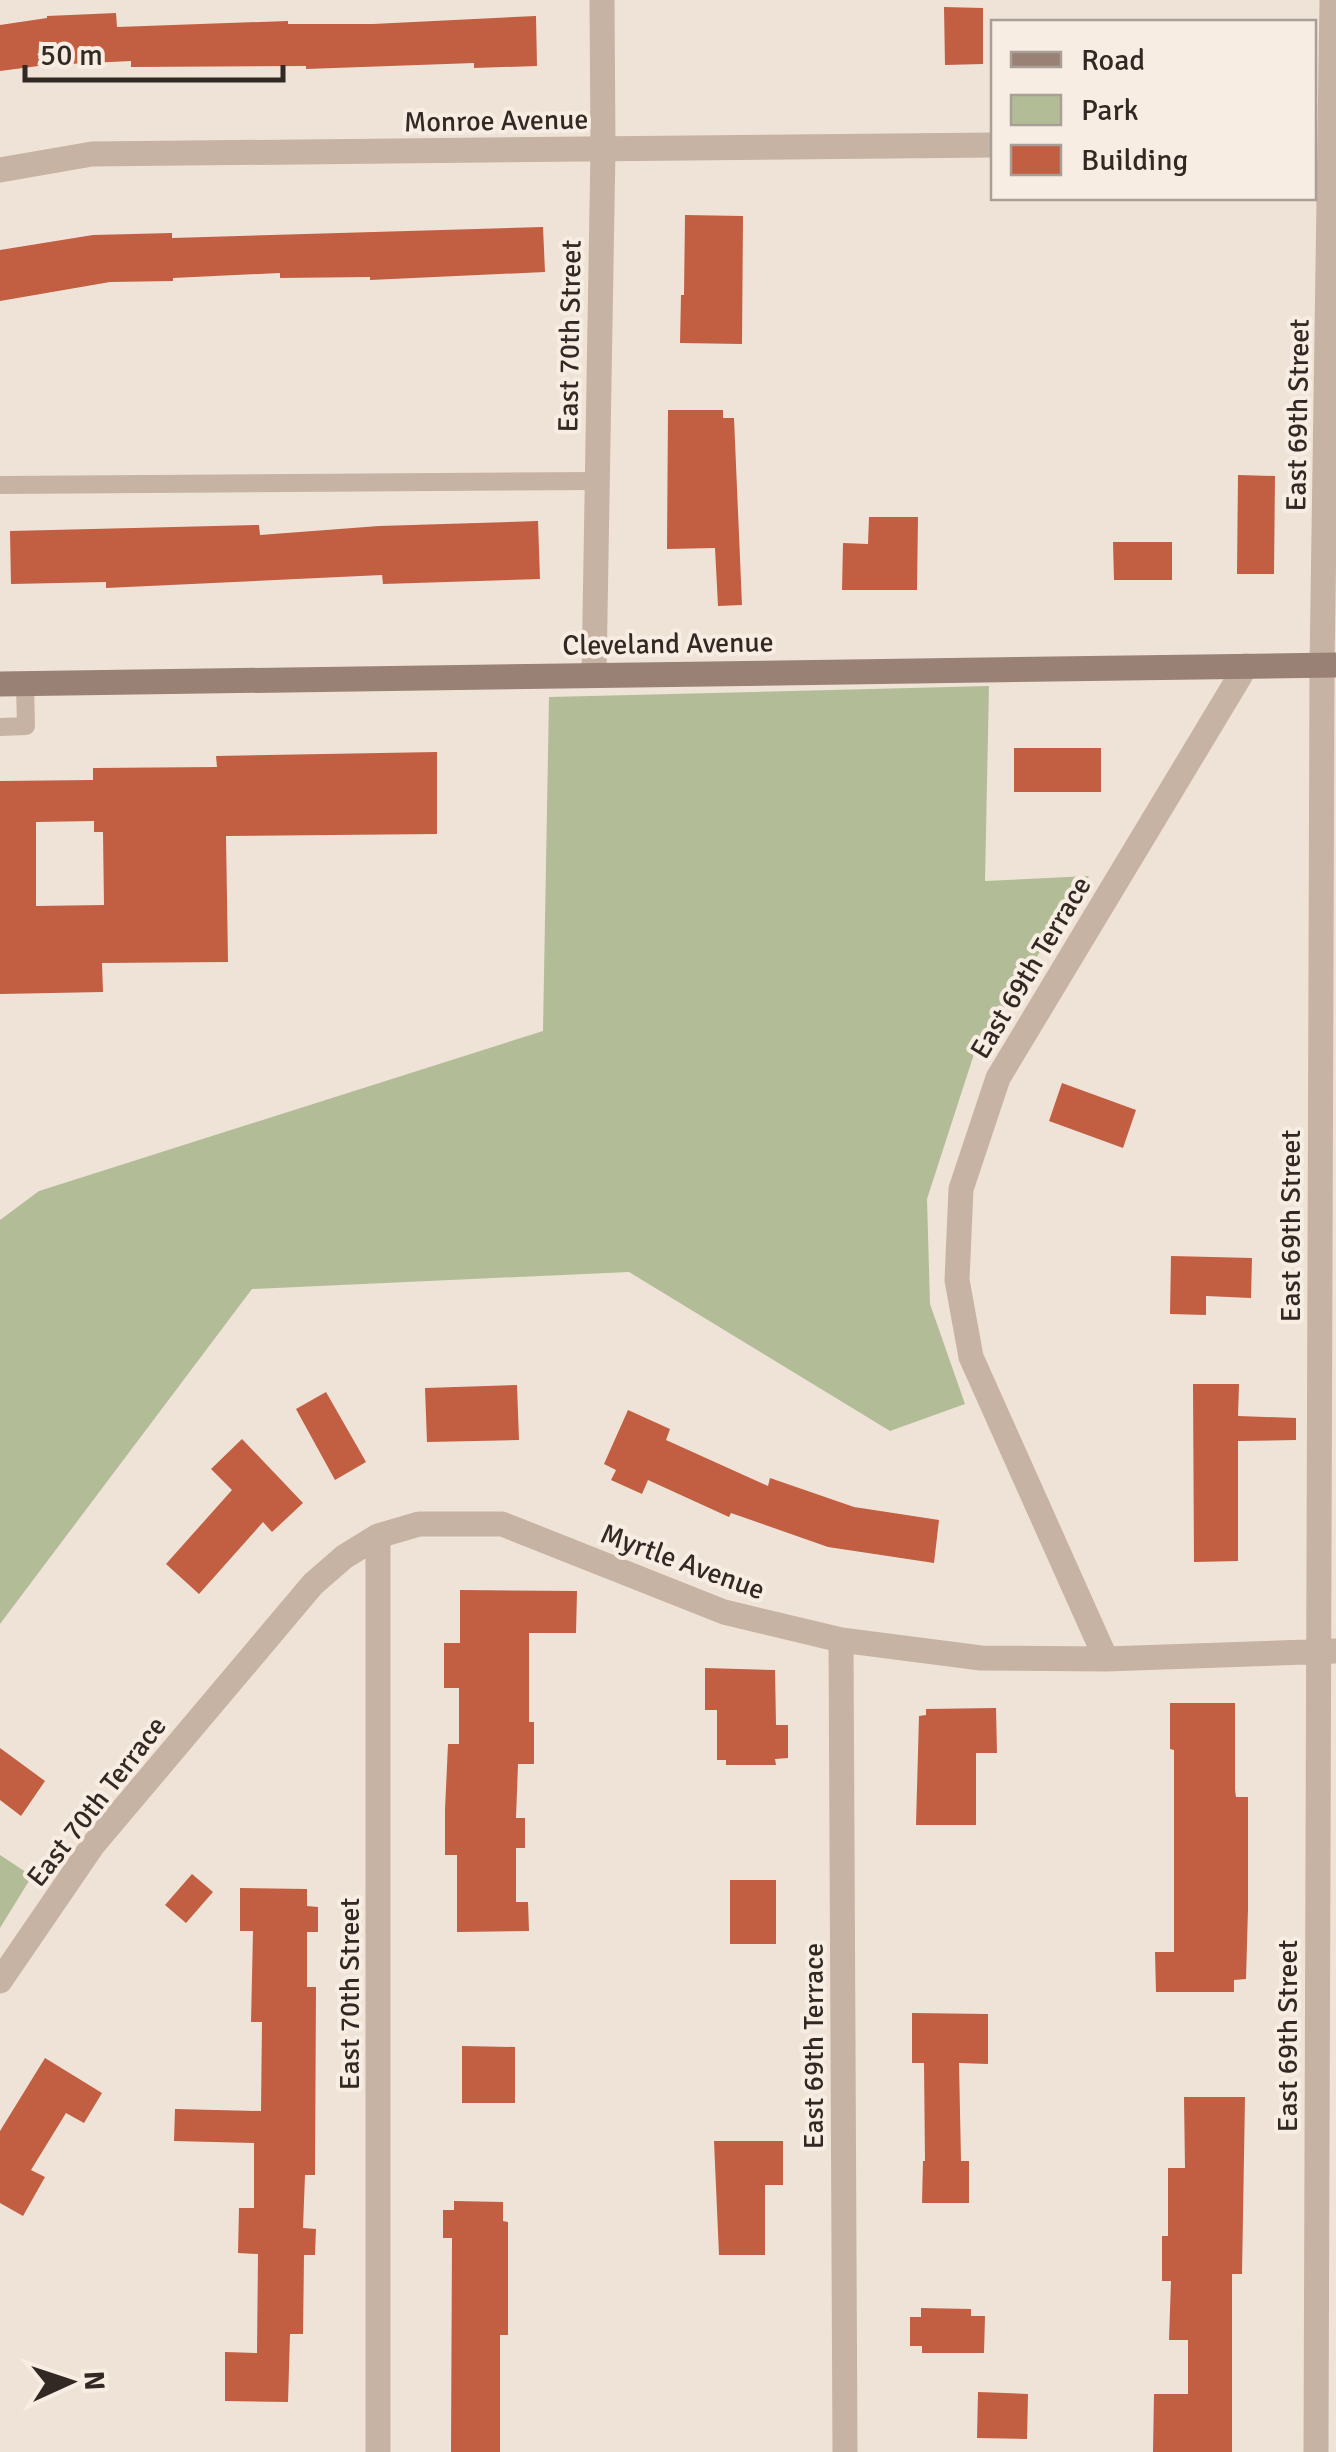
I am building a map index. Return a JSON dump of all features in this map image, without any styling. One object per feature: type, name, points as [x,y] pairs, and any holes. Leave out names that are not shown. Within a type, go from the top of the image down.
[{"type":"main road","name":"Cleveland Avenue","points":[[12,684],[1329,666]]},
{"type":"street","name":"East 70th Street","points":[[594,674],[602,0]]},
{"type":"street","name":"East 69th Street","points":[[1316,2452],[1327,1651],[1327,141],[1332,0]]},
{"type":"street","name":"Monroe Avenue","points":[[0,170],[92,154],[991,145]]},
{"type":"street","name":"East 69th Terrace","points":[[1106,1658],[971,1357],[957,1280],[961,1189],[998,1078],[1246,666]]},
{"type":"street","name":"Myrtle Avenue","points":[[208,1709],[313,1584],[344,1557],[378,1536],[420,1524],[502,1524],[724,1612],[841,1640],[981,1658],[1327,1651]]},
{"type":"street","name":"East 70th Street","points":[[378,1536],[378,2452]]},
{"type":"street","name":"East 69th Terrace","points":[[841,1640],[845,2452]]},
{"type":"street","name":"East 70th Terrace","points":[[0,1981],[93,1845],[208,1709]]},
{"type":"lane","points":[[0,485],[597,481]]},
{"type":"lane","points":[[0,727],[26,726],[12,684]]},
{"type":"green space","points":[[989,686],[985,881],[1089,876],[974,1054],[927,1199],[930,1304],[965,1404],[890,1431],[629,1272],[252,1289],[0,1624],[0,1220],[39,1191],[543,1031],[549,697]]},
{"type":"green space","points":[[0,1855],[32,1876],[0,1928]]},
{"type":"building","points":[[944,7],[983,8],[983,64],[945,65]]},
{"type":"building","points":[[116,13],[117,27],[288,21],[373,24],[536,16],[537,66],[474,68],[474,63],[306,69],[131,67],[131,61],[0,71],[0,25],[47,16]]},
{"type":"building","points":[[685,215],[743,216],[742,344],[680,343]]},
{"type":"building","points":[[543,227],[545,272],[370,280],[280,278],[280,273],[173,278],[110,282],[0,301],[0,250],[93,235],[172,233],[172,238]]},
{"type":"building","points":[[668,410],[723,410],[723,418],[734,418],[742,605],[718,606],[715,548],[667,549]]},
{"type":"building","points":[[1238,475],[1275,476],[1274,574],[1237,574]]},
{"type":"building","points":[[869,517],[918,517],[917,590],[842,590],[843,543],[868,544]]},
{"type":"building","points":[[538,521],[540,579],[383,584],[382,575],[106,588],[106,582],[11,584],[10,531],[259,525],[260,535],[379,526]]},
{"type":"building","points":[[1113,542],[1172,542],[1172,580],[1114,580]]},
{"type":"building","points":[[1014,748],[1101,748],[1101,792],[1014,792]]},
{"type":"building","points":[[437,752],[437,834],[226,836],[228,962],[102,963],[103,992],[0,994],[0,781],[93,780],[93,768],[217,767],[216,756]],"holes":[[[94,821],[94,832],[103,832],[104,905],[36,906],[36,822]]]},
{"type":"building","points":[[1062,1083],[1136,1110],[1123,1148],[1049,1121]]},
{"type":"building","points":[[1171,1256],[1252,1258],[1251,1298],[1206,1296],[1206,1315],[1170,1314]]},
{"type":"building","points":[[1193,1384],[1239,1384],[1238,1416],[1296,1418],[1296,1440],[1238,1441],[1238,1561],[1194,1562]]},
{"type":"building","points":[[517,1385],[519,1440],[427,1442],[425,1388]]},
{"type":"building","points":[[326,1392],[366,1462],[335,1480],[296,1409]]},
{"type":"building","points":[[628,1410],[670,1429],[666,1440],[768,1486],[770,1478],[854,1507],[939,1520],[934,1563],[828,1547],[731,1513],[729,1517],[648,1480],[642,1494],[611,1480],[616,1470],[604,1464]]},
{"type":"building","points":[[242,1439],[303,1503],[272,1532],[263,1522],[199,1594],[166,1564],[232,1490],[211,1469]]},
{"type":"building","points":[[460,1590],[577,1591],[576,1633],[529,1633],[529,1722],[534,1722],[534,1764],[518,1764],[516,1818],[525,1818],[525,1848],[516,1848],[516,1902],[528,1902],[529,1931],[457,1932],[457,1855],[445,1855],[445,1810],[448,1744],[459,1744],[459,1688],[444,1688],[444,1643],[460,1643]]},
{"type":"building","points":[[705,1668],[775,1670],[776,1725],[788,1725],[788,1758],[775,1759],[776,1765],[726,1765],[726,1760],[717,1760],[717,1710],[705,1710]]},
{"type":"building","points":[[1170,1703],[1235,1703],[1235,1790],[1236,1797],[1248,1797],[1248,1909],[1246,1979],[1234,1980],[1234,1992],[1156,1992],[1155,1952],[1174,1952],[1174,1750],[1170,1749]]},
{"type":"building","points":[[996,1708],[997,1753],[976,1753],[976,1825],[916,1825],[919,1716],[926,1715],[926,1709]]},
{"type":"building","points":[[0,1748],[45,1781],[21,1816],[0,1800]]},
{"type":"building","points":[[192,1874],[213,1892],[186,1923],[165,1905]]},
{"type":"building","points":[[730,1880],[776,1880],[776,1944],[730,1944]]},
{"type":"building","points":[[240,1888],[307,1889],[307,1906],[318,1907],[318,1932],[307,1932],[307,1987],[316,1987],[315,2175],[305,2175],[303,2228],[316,2229],[315,2255],[304,2255],[303,2334],[290,2334],[288,2402],[225,2401],[225,2352],[257,2353],[258,2254],[238,2253],[239,2208],[254,2208],[254,2143],[174,2141],[175,2109],[261,2111],[262,2022],[251,2022],[253,1931],[240,1931]]},
{"type":"building","points":[[912,2013],[988,2014],[988,2064],[959,2063],[961,2161],[969,2161],[969,2203],[922,2203],[924,2063],[912,2063]]},
{"type":"building","points":[[462,2046],[515,2047],[515,2103],[462,2103]]},
{"type":"building","points":[[45,2058],[102,2093],[84,2123],[66,2113],[31,2170],[45,2177],[23,2216],[0,2203],[0,2131]]},
{"type":"building","points":[[1184,2097],[1245,2097],[1242,2274],[1232,2274],[1232,2452],[1153,2452],[1154,2394],[1188,2394],[1188,2340],[1169,2340],[1171,2281],[1162,2281],[1162,2236],[1168,2236],[1168,2168],[1185,2168]]},
{"type":"building","points":[[714,2141],[783,2141],[783,2185],[765,2185],[765,2255],[719,2255]]},
{"type":"building","points":[[454,2201],[503,2202],[503,2221],[508,2222],[508,2335],[500,2335],[500,2452],[451,2452],[452,2238],[443,2238],[443,2210],[454,2210]]},
{"type":"building","points":[[921,2308],[971,2309],[971,2316],[985,2316],[984,2353],[922,2353],[922,2346],[910,2346],[910,2317],[921,2317]]},
{"type":"building","points":[[978,2392],[1028,2394],[1027,2439],[977,2438]]}]
